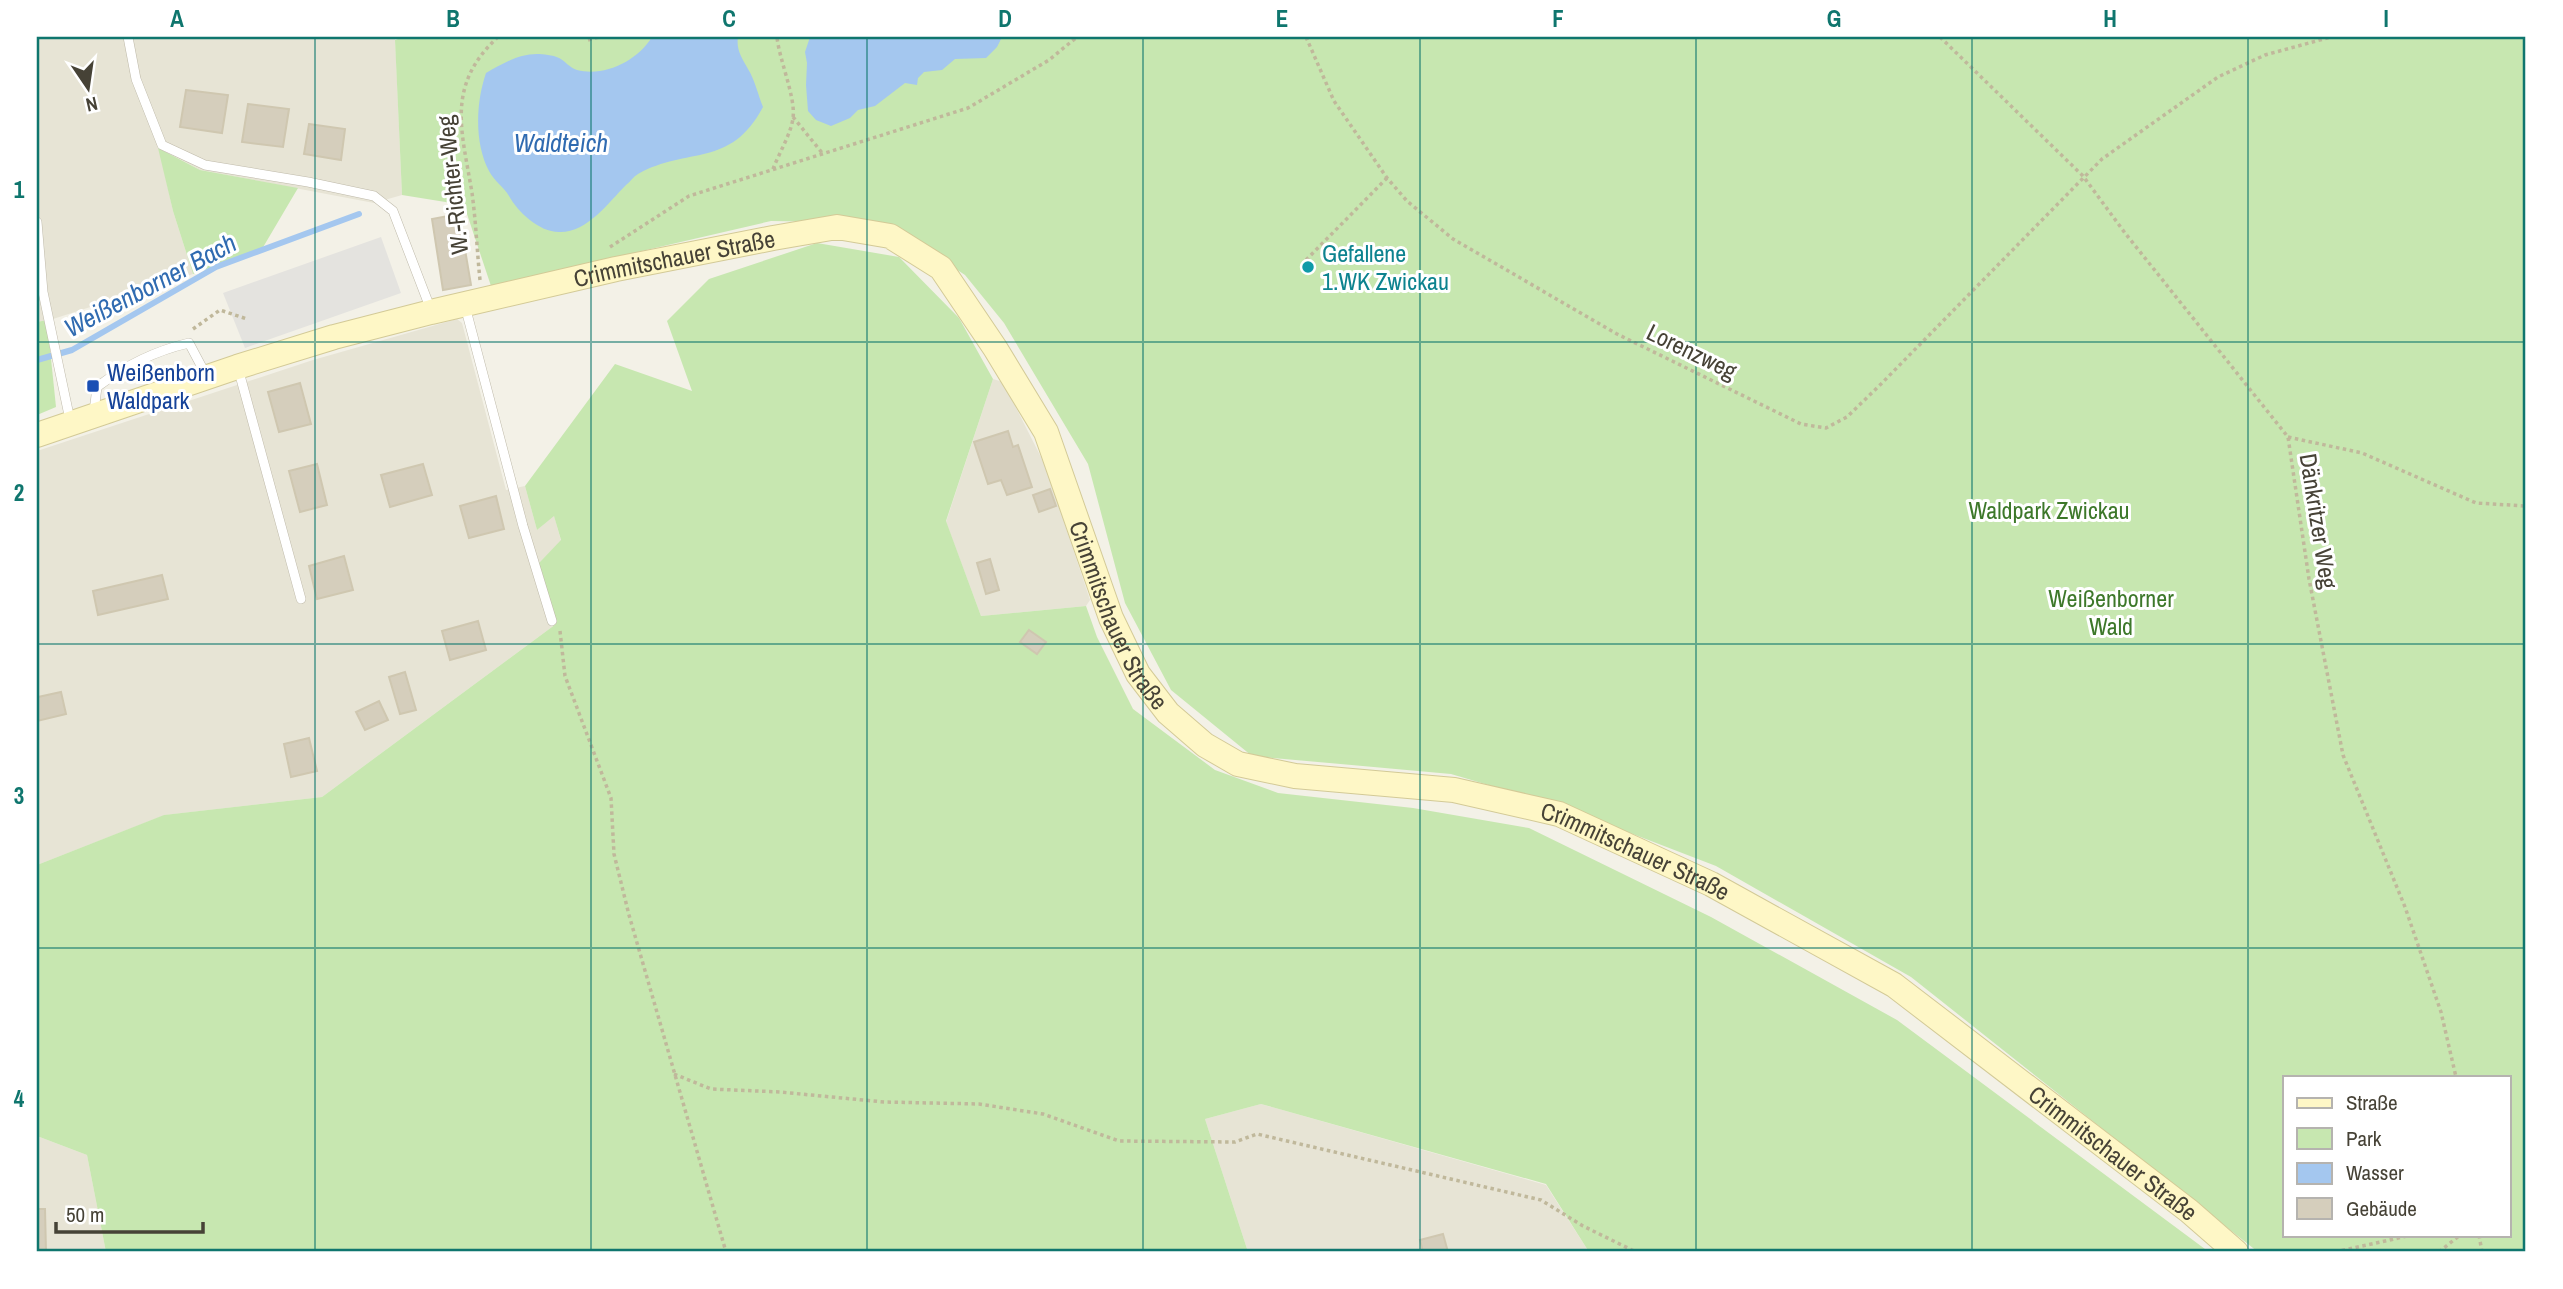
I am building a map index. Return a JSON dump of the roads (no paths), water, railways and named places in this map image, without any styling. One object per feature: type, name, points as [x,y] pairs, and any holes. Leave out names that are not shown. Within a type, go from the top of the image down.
[{"type":"main road","name":"Crimmitschauer Straße","points":[[37,435],[334,337],[473,302],[642,264],[837,227],[890,236],[941,268],[995,348],[1046,432],[1111,618],[1138,674],[1168,713],[1205,744],[1238,764],[1295,776],[1454,790],[1559,814],[1711,884],[1894,985],[2189,1211],[2236,1252]]},
{"type":"lane","points":[[128,37],[136,79],[162,145],[205,165],[374,196],[393,211],[431,312]]},
{"type":"lane","points":[[37,222],[40,292],[60,374],[82,420]]},
{"type":"lane","points":[[473,302],[523,526],[555,623]]},
{"type":"lane","points":[[82,420],[97,387],[121,369],[167,348],[189,343],[207,377]]},
{"type":"lane","points":[[237,367],[301,599]]},
{"type":"water","name":"Waldteich","points":[[652,37],[738,37],[740,54],[753,78],[763,107],[750,127],[737,140],[722,148],[674,160],[638,174],[596,216],[579,228],[559,232],[537,225],[518,208],[491,175],[484,160],[478,122],[486,73],[530,54],[557,57],[577,70],[588,72],[609,69],[629,60],[646,46]]},
{"type":"water","points":[[810,37],[1002,37],[986,58],[955,59],[942,70],[924,72],[918,78],[917,85],[905,83],[875,106],[858,110],[850,118],[831,126],[816,120],[808,111],[805,52]]},
{"type":"waterway","name":"Weißenborner Bach","points":[[37,360],[72,350],[216,267],[359,214]]},
{"type":"place","name":"Gefallene 1.WK Zwickau","points":[[1308,267]]},
{"type":"place","name":"Weißenborn Waldpark","points":[[93,386]]},
{"type":"park label","name":"Waldpark Zwickau","points":[[2049,510]]},
{"type":"park label","name":"Weißenborner Wald","points":[[2111,612]]}]
